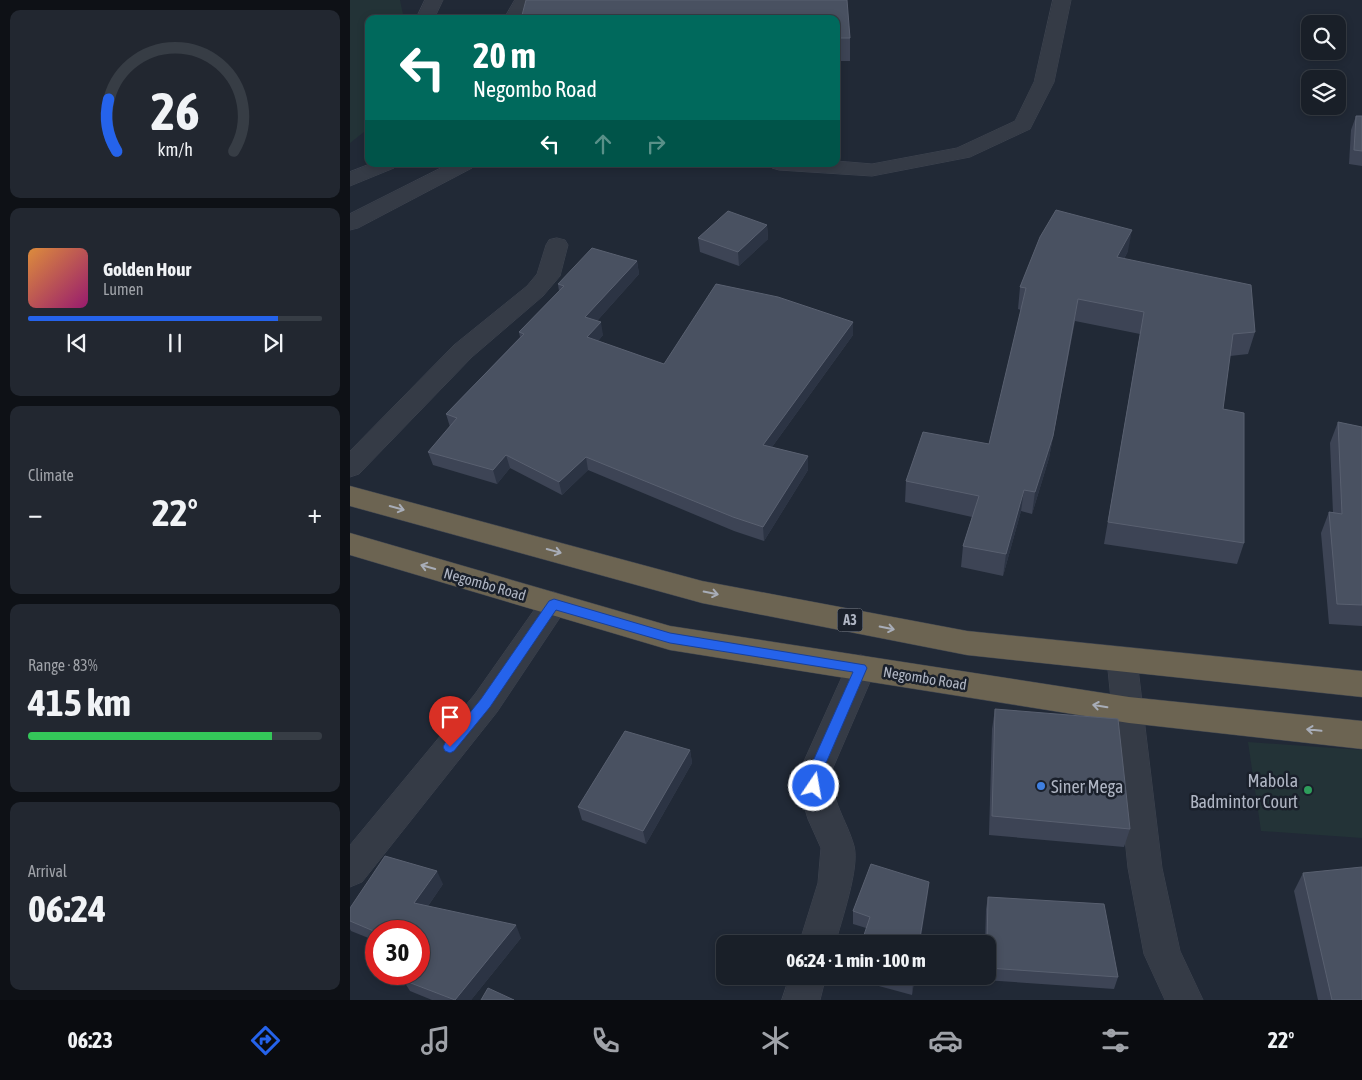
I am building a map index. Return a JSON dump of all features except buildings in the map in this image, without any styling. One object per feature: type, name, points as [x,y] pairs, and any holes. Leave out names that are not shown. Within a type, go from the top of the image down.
[{"type":"highway","name":"A3","points":[[350,496],[702,592],[967,643],[1362,684]]},
{"type":"highway","name":"Negombo Road","points":[[350,544],[670,638],[1129,710],[1362,735]]},
{"type":"street","points":[[426,15],[434,0]]},
{"type":"street","points":[[515,15],[524,0]]},
{"type":"street","points":[[826,167],[872,170],[962,154],[1023,126],[1044,82],[1062,0]]},
{"type":"street","points":[[350,180],[380,167]]},
{"type":"street","points":[[350,223],[459,167]]},
{"type":"street","points":[[350,467],[463,351],[535,291],[548,276],[557,245]]},
{"type":"street","points":[[350,871],[486,703],[554,604]]},
{"type":"street","points":[[1122,660],[1145,868],[1162,954],[1184,1000]]},
{"type":"street","points":[[820,935],[835,883],[838,848],[825,819],[814,786],[816,770],[861,668]]},
{"type":"street","points":[[801,1000],[805,985]]},
{"type":"shaded area","points":[[350,0],[400,0],[403,15],[365,15],[365,131],[350,143]]},
{"type":"shaded area","name":"Mabola Badmintor Court","points":[[1248,742],[1362,750],[1362,838],[1261,831]]},
{"type":"place","name":"Siner Mega","points":[[1041,786]]},
{"type":"place","name":"Mabola Badmintor Court","points":[[1308,790]]},
{"type":"route","points":[[450,747],[486,703],[554,604],[670,638],[861,668],[816,770],[814,786]]}]
